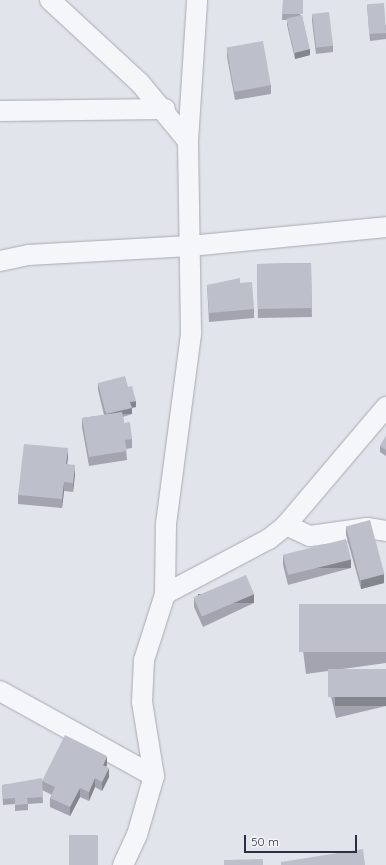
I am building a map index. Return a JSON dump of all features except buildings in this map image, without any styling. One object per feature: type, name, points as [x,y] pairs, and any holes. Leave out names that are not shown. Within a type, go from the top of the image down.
[{"type":"street","points":[[50,0],[165,109],[188,141]]},
{"type":"street","points":[[123,865],[137,835],[154,776],[142,702],[144,660],[165,594],[166,524],[191,333],[188,141],[197,0]]},
{"type":"street","points":[[0,111],[165,109]]},
{"type":"street","points":[[0,261],[28,255],[190,246],[386,227]]},
{"type":"street","points":[[165,594],[269,539],[286,525],[386,407]]},
{"type":"street","points":[[286,525],[310,536],[367,528],[386,531]]},
{"type":"street","points":[[0,691],[154,776]]}]
